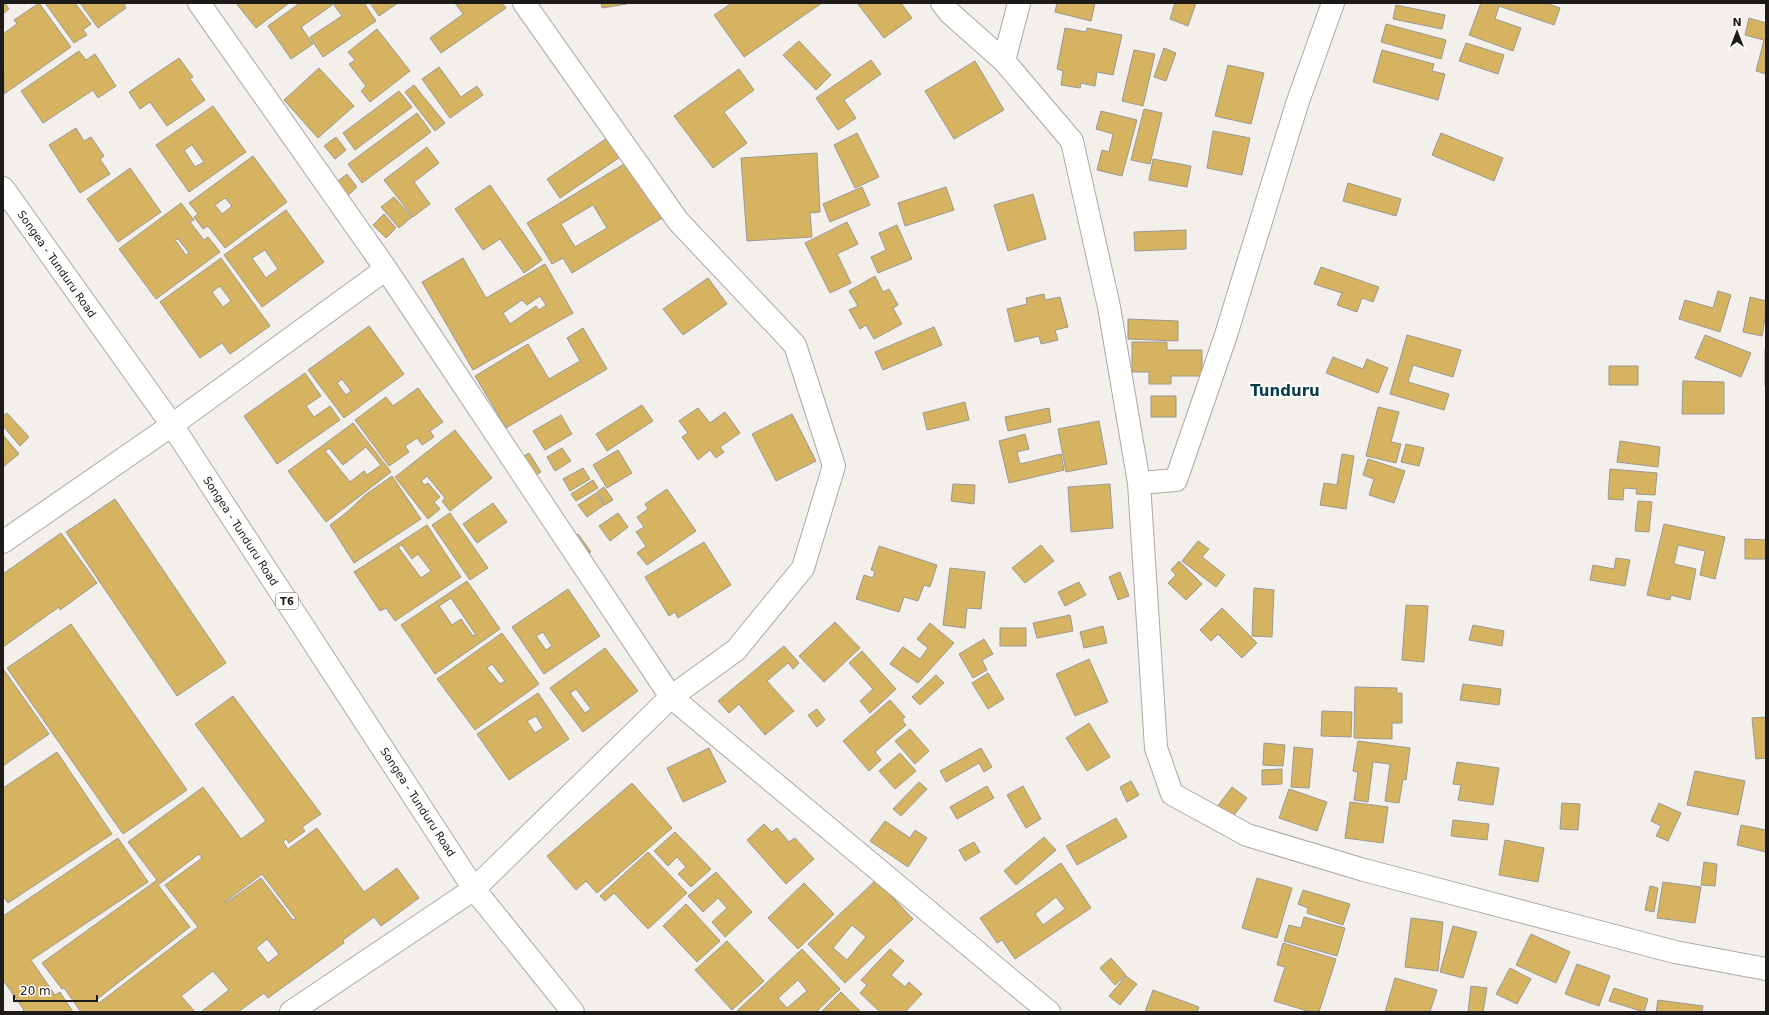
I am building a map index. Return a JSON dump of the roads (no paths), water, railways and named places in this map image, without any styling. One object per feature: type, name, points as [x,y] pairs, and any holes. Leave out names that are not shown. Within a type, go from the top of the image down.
[{"type":"main road","points":[[199,3],[386,269],[671,697],[1049,1012]]},
{"type":"main road","points":[[291,1012],[474,889],[671,697],[736,650],[803,568],[834,466],[795,345],[678,221],[524,3]]},
{"type":"main road","points":[[942,3],[950,13],[1004,61],[1072,141],[1109,307],[1139,483],[1156,748],[1172,794],[1247,835],[1357,868],[1674,952],[1766,969]]},
{"type":"main road","points":[[1004,61],[1020,3]]},
{"type":"main road","points":[[1139,483],[1176,480],[1225,338],[1297,104],[1333,3]]},
{"type":"main road","name":"Songea - Tunduru Road","points":[[3,188],[172,426],[474,889],[573,1012]]},
{"type":"main road","points":[[3,542],[172,426],[386,269]]},
{"type":"district","name":"Tunduru","points":[[1285,391]]}]
